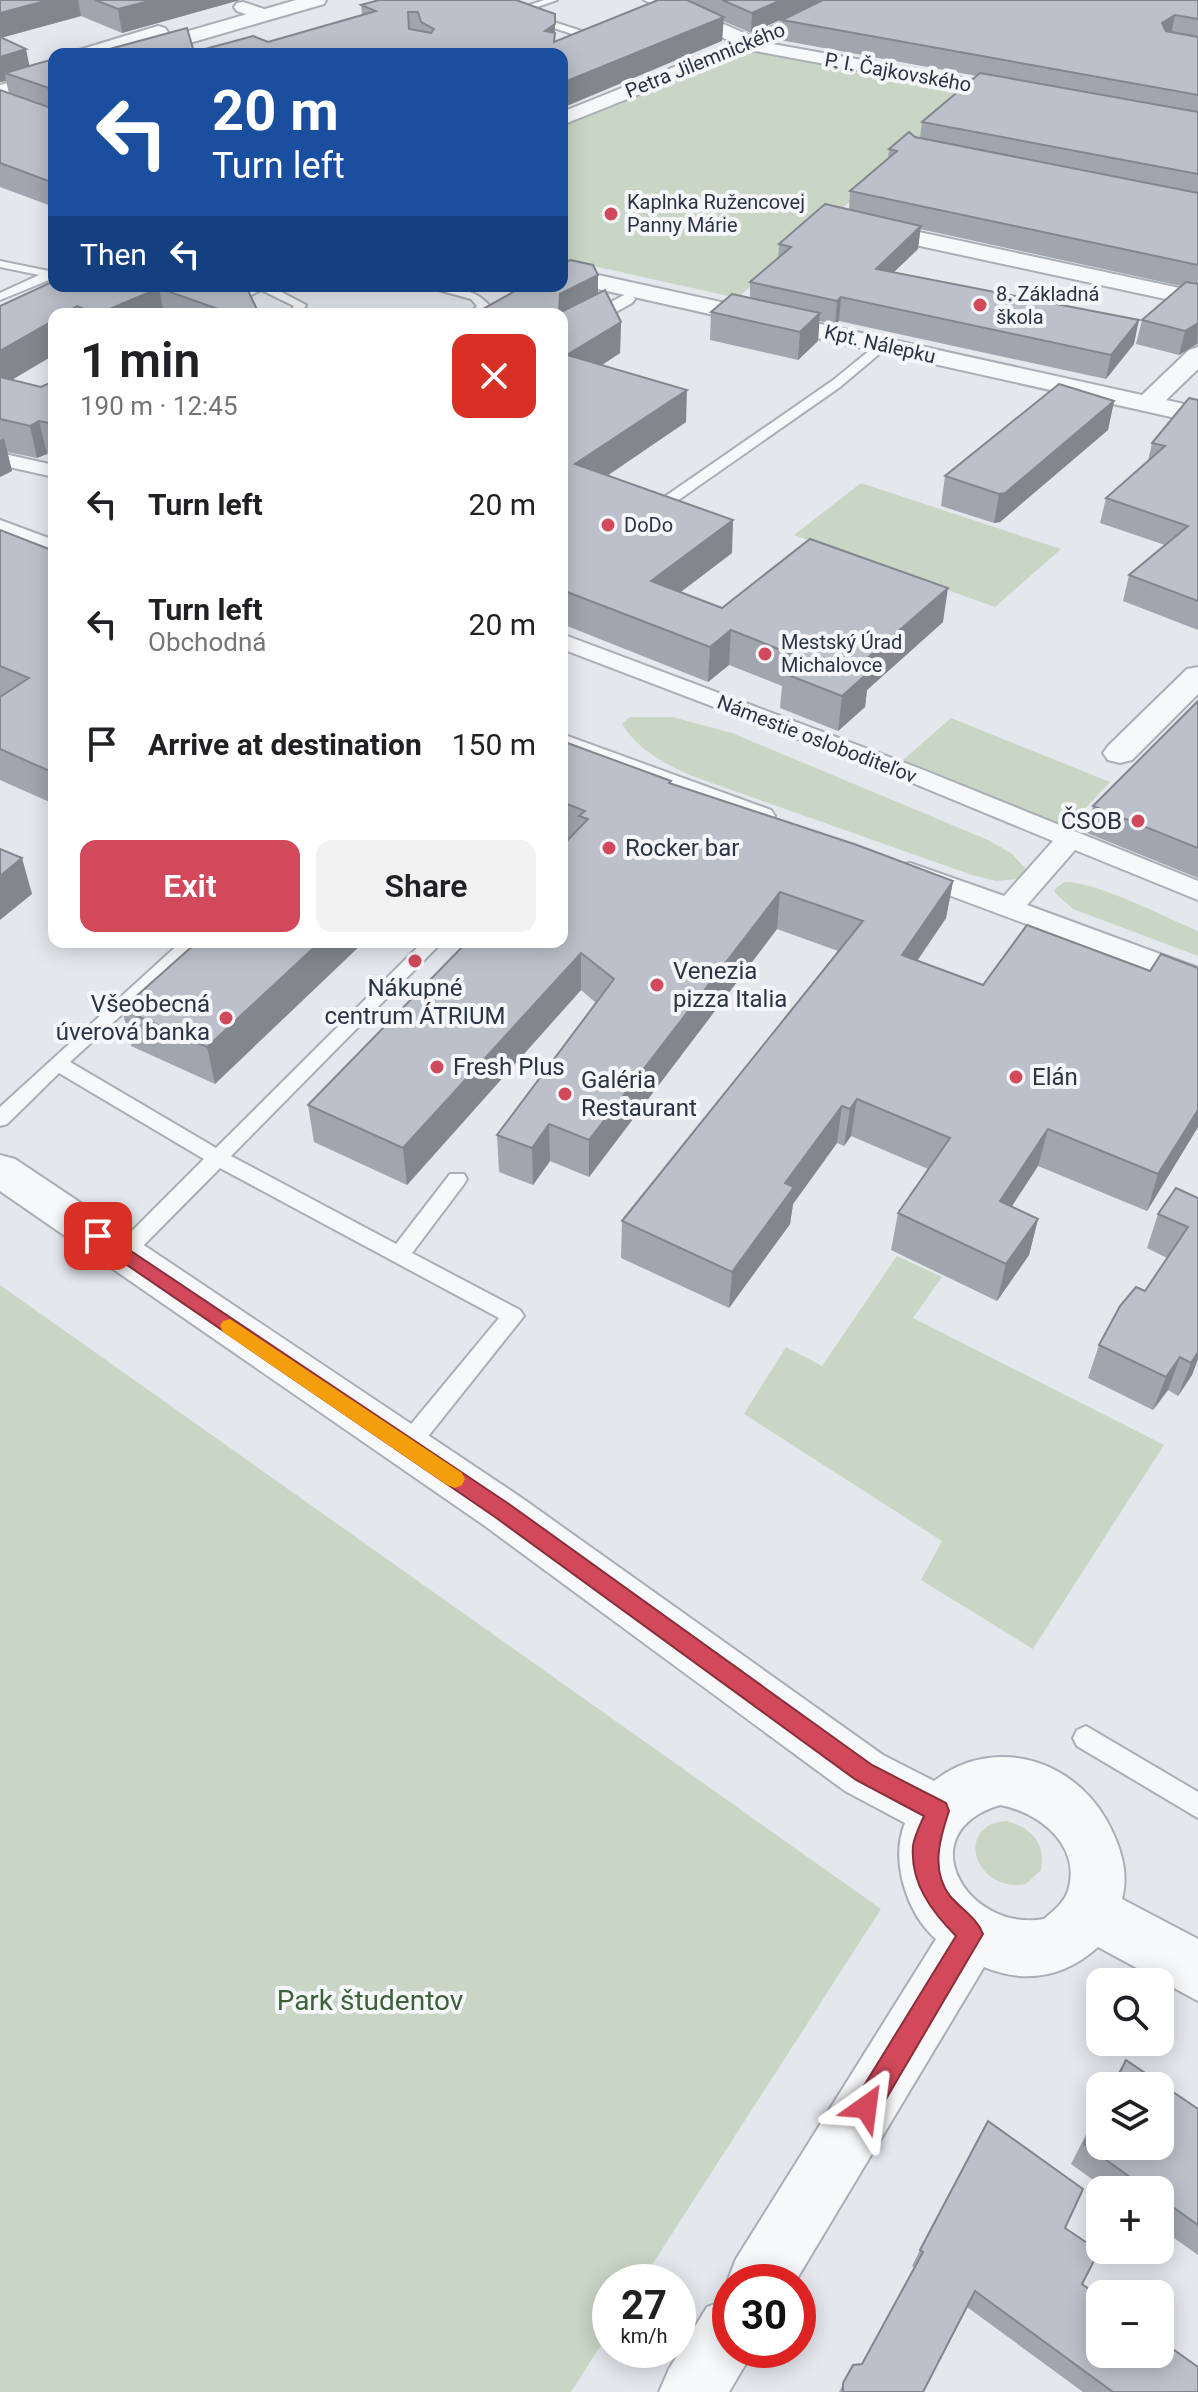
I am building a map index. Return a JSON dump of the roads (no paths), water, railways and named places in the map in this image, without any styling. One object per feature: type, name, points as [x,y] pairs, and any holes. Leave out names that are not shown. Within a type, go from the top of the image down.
[{"type":"street","points":[[148,48],[266,8],[317,0]]},
{"type":"street","name":"Petra Jilemnického","points":[[568,117],[749,44],[847,0]]},
{"type":"street","points":[[106,48],[243,7],[266,8]]},
{"type":"street","name":"P. I. Čajkovského","points":[[663,9],[749,44],[1043,98]]},
{"type":"street","points":[[0,79],[48,66]]},
{"type":"street","points":[[4,101],[48,79]]},
{"type":"street","points":[[836,221],[1198,299]]},
{"type":"street","name":"Kpt. Nálepku","points":[[568,275],[1198,415]]},
{"type":"street","points":[[568,333],[626,299]]},
{"type":"street","points":[[1147,404],[1198,355]]},
{"type":"street","points":[[0,459],[48,470]]},
{"type":"street","points":[[0,527],[48,546]]},
{"type":"street","name":"Námestie osloboditeľov","points":[[568,643],[912,774],[1198,891]]},
{"type":"street","points":[[1120,753],[1198,676]]},
{"type":"street","points":[[568,744],[786,825]]},
{"type":"street","points":[[1009,908],[1070,839]]},
{"type":"street","points":[[887,862],[1198,978]]},
{"type":"street","points":[[0,1170],[502,1511],[864,1773],[937,1811]]},
{"type":"street","points":[[1000,1780],[1019,1783],[1055,1799],[1086,1832],[1095,1852],[1099,1874],[1097,1895],[1090,1913],[1077,1930],[1060,1942],[1039,1949],[1016,1949],[993,1944],[971,1934],[947,1912],[931,1884],[925,1846],[937,1811],[964,1789],[1000,1780]]},
{"type":"street","points":[[1090,1913],[1165,1951],[1198,1972]]},
{"type":"street","points":[[770,2264],[971,1934]]},
{"type":"street","points":[[692,2392],[712,2359]]},
{"type":"lane","points":[[503,15],[553,0]]},
{"type":"lane","points":[[514,12],[597,39]]},
{"type":"lane","points":[[582,44],[609,34]]},
{"type":"lane","points":[[0,264],[48,274]]},
{"type":"lane","points":[[0,297],[48,276]]},
{"type":"lane","points":[[216,308],[249,292]]},
{"type":"lane","points":[[273,292],[300,305],[298,308]]},
{"type":"lane","points":[[457,292],[475,296],[484,306],[482,308]]},
{"type":"lane","points":[[666,518],[645,510],[836,384],[884,345]]},
{"type":"lane","points":[[0,1119],[57,1063],[185,948]]},
{"type":"lane","points":[[123,1253],[427,948]]},
{"type":"lane","points":[[57,1063],[218,1158],[513,1316],[406,1447]]},
{"type":"lane","points":[[399,1255],[457,1179]]},
{"type":"lane","points":[[1086,1738],[1198,1806]]},
{"type":"place","name":"Kaplnka Ružencovej Panny Márie","points":[[611,214]]},
{"type":"place","name":"8. Základná škola","points":[[980,305]]},
{"type":"place","name":"DoDo","points":[[608,525]]},
{"type":"place","name":"Mestský Úrad Michalovce","points":[[765,654]]},
{"type":"place","name":"ČSOB","points":[[1138,821]]},
{"type":"place","name":"Rocker bar","points":[[609,848]]},
{"type":"place","name":"Nákupné centrum ÁTRIUM","points":[[415,961]]},
{"type":"place","name":"Venezia pizza Italia","points":[[657,985]]},
{"type":"place","name":"Všeobecná úverová banka","points":[[226,1018]]},
{"type":"place","name":"Fresh Plus","points":[[437,1067]]},
{"type":"place","name":"Elán","points":[[1016,1077]]},
{"type":"place","name":"Galéria Restaurant","points":[[565,1094]]},
{"type":"park label","name":"Park študentov","points":[[370,2000]]}]
